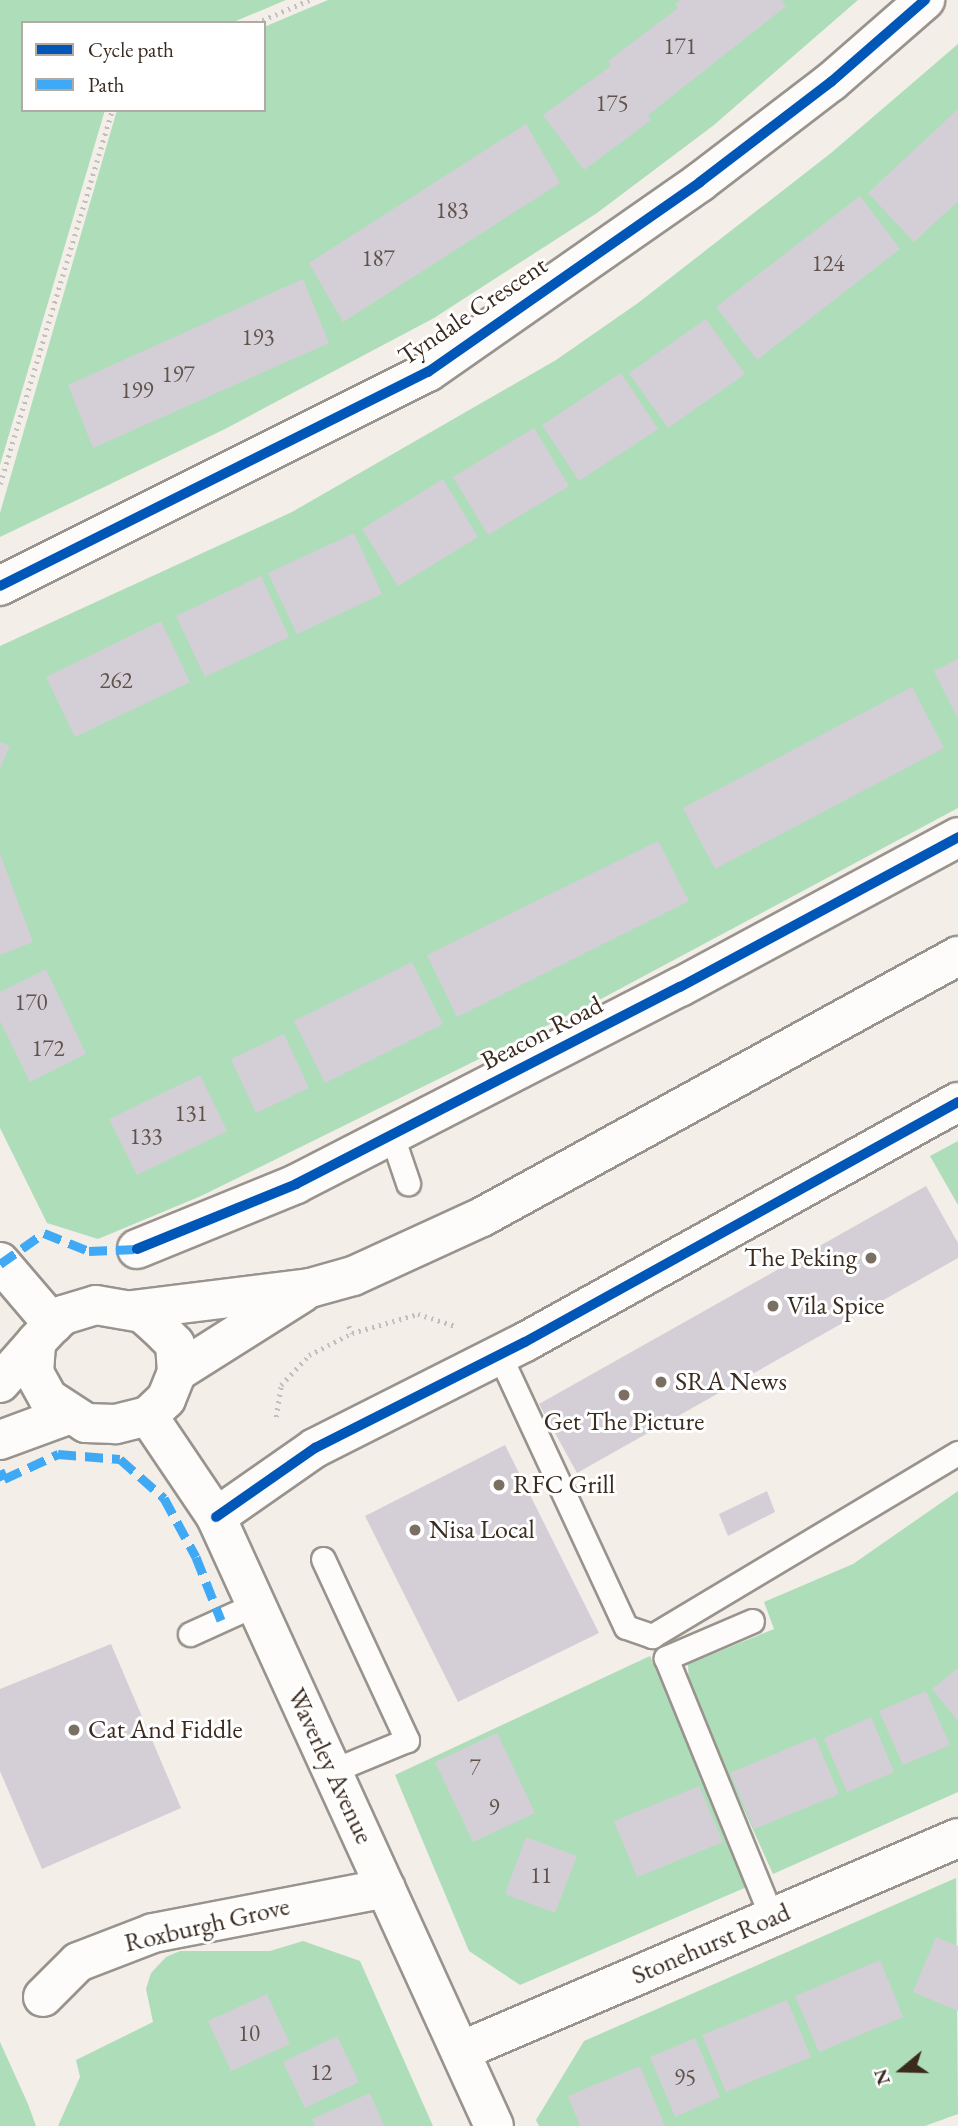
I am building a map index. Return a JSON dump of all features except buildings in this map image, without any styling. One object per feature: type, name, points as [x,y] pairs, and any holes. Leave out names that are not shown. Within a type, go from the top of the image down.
[{"type":"street","name":"Tyndale Crescent","points":[[0,586],[428,372],[700,182],[831,82],[925,0]]},
{"type":"street","name":"Beacon Road","points":[[137,1249],[296,1184],[958,837]]},
{"type":"street","points":[[0,1383],[44,1333],[82,1307],[132,1310],[310,1288],[353,1276],[482,1217],[958,956]]},
{"type":"street","points":[[216,1517],[315,1447],[499,1354],[958,1102]]},
{"type":"street","points":[[0,1262],[44,1333],[34,1373],[48,1398],[68,1415],[99,1424],[148,1416],[166,1399],[177,1372],[174,1344],[157,1325],[132,1310]]},
{"type":"street","points":[[177,1372],[310,1288]]},
{"type":"street","points":[[0,1440],[68,1415]]},
{"type":"street","name":"Waverley Avenue","points":[[148,1416],[216,1517],[463,2050],[494,2126]]},
{"type":"street","name":"Stonehurst Road","points":[[463,2050],[958,1838]]},
{"type":"street","name":"Roxburgh Grove","points":[[43,1997],[78,1962],[153,1933],[386,1888]]},
{"type":"lane","points":[[391,1136],[408,1183]]},
{"type":"lane","points":[[499,1354],[626,1628],[652,1636],[958,1453]]},
{"type":"lane","points":[[323,1559],[407,1740],[332,1771]]},
{"type":"lane","points":[[190,1634],[256,1604]]},
{"type":"lane","points":[[752,1621],[666,1658],[772,1918]]},
{"type":"path","points":[[261,21],[309,0]]},
{"type":"path","points":[[0,484],[111,112]]},
{"type":"path","points":[[418,1314],[458,1327]]},
{"type":"path","points":[[287,1467],[275,1425],[281,1385],[309,1355],[352,1333]]},
{"type":"green space","points":[[0,0],[286,0],[236,21],[21,21],[21,112],[104,112],[0,465]]},
{"type":"green space","points":[[328,0],[858,0],[714,125],[597,213],[434,318],[225,429],[0,537],[0,513],[116,112],[266,112],[266,26]]},
{"type":"green space","points":[[958,44],[958,808],[601,999],[201,1196],[98,1239],[47,1223],[0,1128],[0,646],[292,512],[556,360],[638,303],[831,153]]},
{"type":"green space","points":[[958,1141],[958,1205],[930,1156]]},
{"type":"green space","points":[[958,1491],[958,1792],[773,1874],[689,1688],[688,1664],[774,1629],[764,1602],[853,1564]]},
{"type":"green space","points":[[650,1656],[749,1886],[520,1985],[469,1951],[395,1775]]},
{"type":"green space","points":[[956,1878],[958,2114],[925,2126],[539,2126],[536,2120],[584,2041]]},
{"type":"green space","points":[[303,1941],[360,1961],[433,2126],[58,2126],[80,2077],[76,2060],[153,2022],[146,1989],[151,1973],[166,1957],[180,1951],[270,1951]]},
{"type":"green space","points":[[0,2042],[28,2104],[36,2126],[0,2126]]},
{"type":"marked path","points":[[0,1264],[44,1233],[89,1251],[137,1249]]},
{"type":"marked path","points":[[0,1470],[4,1479],[58,1454],[120,1459],[164,1498],[196,1557],[221,1620]]},
{"type":"cycle path","points":[[0,586],[428,372],[700,182],[831,82],[925,0]]},
{"type":"cycle path","points":[[137,1249],[296,1184],[680,987],[958,837]]},
{"type":"cycle path","points":[[216,1517],[315,1448],[525,1342],[958,1102]]},
{"type":"place","name":"The Peking","points":[[871,1258]]},
{"type":"place","name":"Vila Spice","points":[[773,1306]]},
{"type":"place","name":"SRA News","points":[[661,1382]]},
{"type":"place","name":"Get The Picture","points":[[624,1395]]},
{"type":"place","name":"RFC Grill","points":[[499,1485]]},
{"type":"place","name":"Nisa Local","points":[[415,1530]]},
{"type":"place","name":"Cat And Fiddle","points":[[74,1730]]}]
